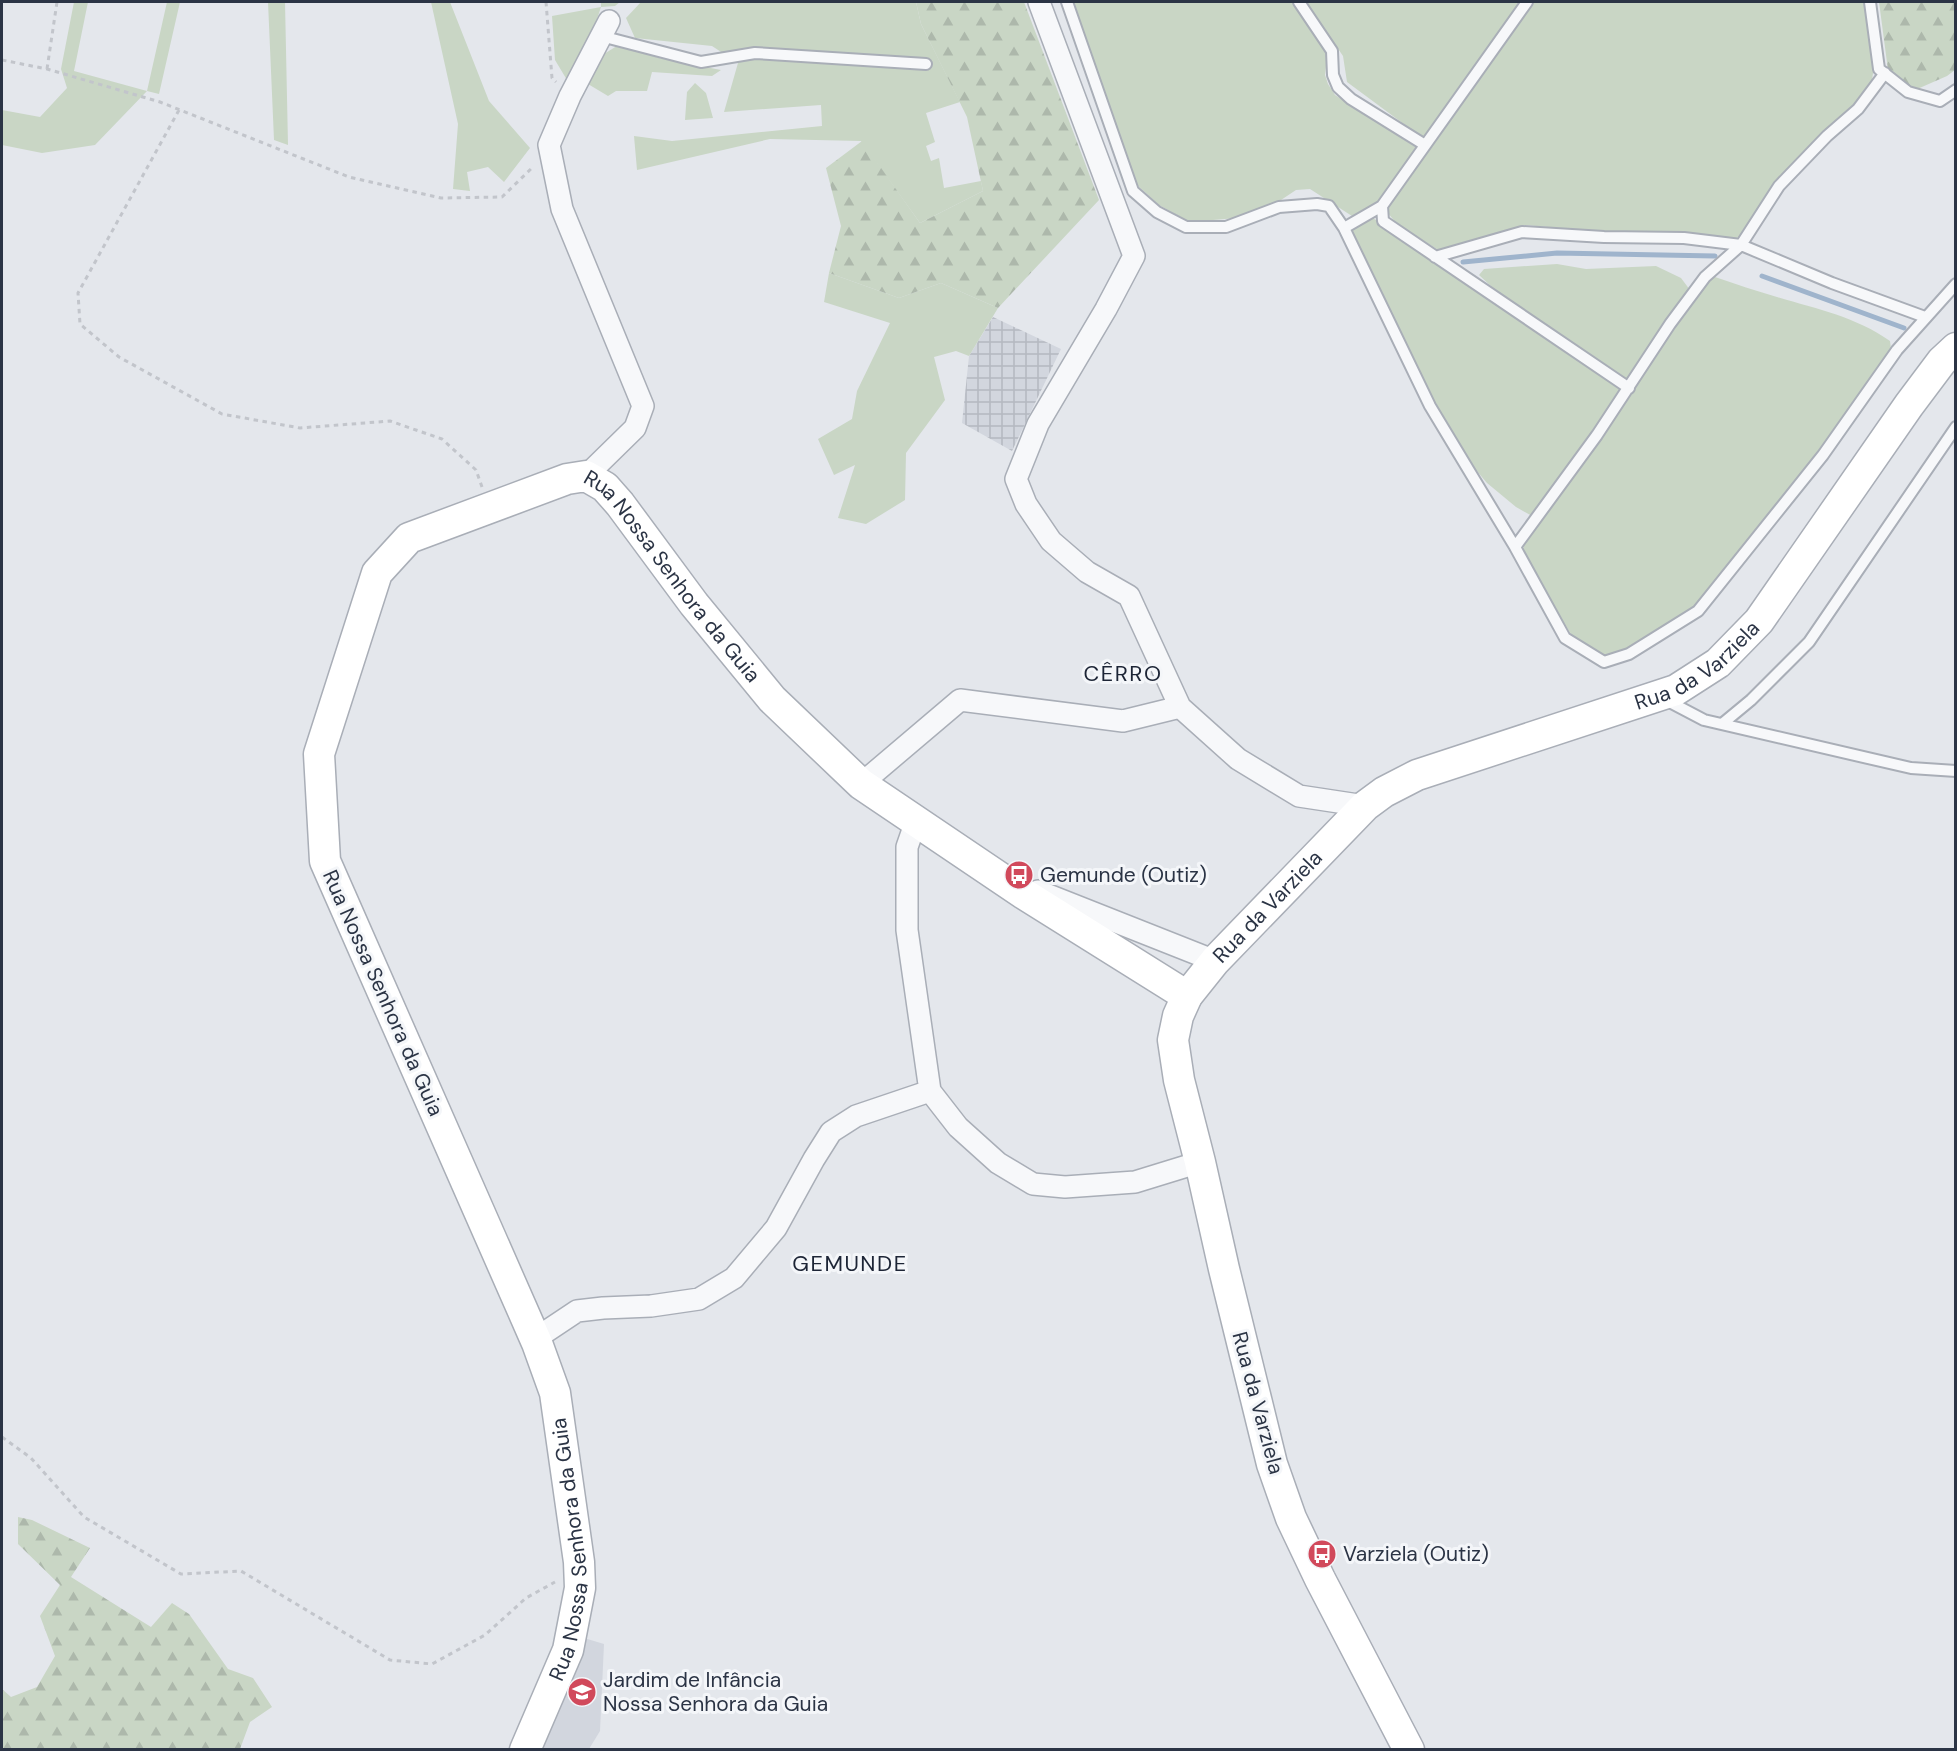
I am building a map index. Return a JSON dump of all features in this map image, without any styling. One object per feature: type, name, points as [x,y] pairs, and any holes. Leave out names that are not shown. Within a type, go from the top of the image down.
[{"type":"street","points":[[1039,2],[1134,256],[1106,309],[1038,424],[1016,479],[1026,504],[1051,541],[1087,572],[1129,596],[1180,707],[1238,759],[1299,796],[1365,806]]},
{"type":"street","points":[[586,476],[635,428],[643,406],[562,209],[549,145],[570,96],[605,29]]},
{"type":"street","name":"Rua da Varziela","points":[[1409,1749],[1320,1579],[1291,1518],[1276,1475],[1179,1080],[1173,1040],[1178,1016],[1187,996],[1215,962],[1365,806],[1384,792],[1416,776],[1676,690],[1718,663],[1760,621],[1909,405],[1942,361],[1956,348]]},
{"type":"street","name":"Rua Nossa Senhora da Guia","points":[[525,1749],[568,1650],[580,1588],[555,1393],[535,1339],[325,861],[319,754],[377,573],[409,538],[567,479],[586,476],[605,487],[621,504],[694,604],[772,699],[861,784],[1024,894],[1187,996]]},
{"type":"street","points":[[861,784],[960,700],[1123,721],[1180,707]]},
{"type":"street","points":[[916,821],[907,847],[907,930],[930,1091],[958,1127],[998,1163],[1033,1184],[1065,1186],[1135,1182],[1200,1162]]},
{"type":"street","points":[[1024,894],[1034,889],[1215,962]]},
{"type":"street","points":[[535,1339],[577,1311],[651,1306],[699,1299],[734,1278],[776,1228],[831,1132],[856,1116],[930,1091]]},
{"type":"lane","points":[[1067,2],[1133,191],[1157,212],[1186,227],[1226,226],[1279,207],[1317,204],[1329,206],[1344,228],[1430,406],[1515,547],[1565,638],[1604,662],[1629,654],[1698,611],[1823,455],[1897,350],[1956,284]]},
{"type":"lane","points":[[1299,2],[1332,51],[1333,75],[1338,87],[1351,99],[1425,145]]},
{"type":"lane","points":[[1344,228],[1382,206],[1527,2]]},
{"type":"lane","points":[[1870,2],[1879,69],[1908,92],[1940,100],[1956,90]]},
{"type":"lane","points":[[605,29],[701,62],[755,53],[926,64]]},
{"type":"lane","points":[[1515,547],[1597,435],[1670,324],[1705,277],[1742,245],[1779,186],[1827,136],[1858,110],[1885,74]]},
{"type":"lane","points":[[1382,206],[1383,220],[1629,388]]},
{"type":"lane","points":[[1435,256],[1522,232],[1604,237],[1684,238],[1742,245],[1832,283],[1925,317]]},
{"type":"lane","points":[[1722,724],[1751,700],[1809,642],[1956,427]]},
{"type":"lane","points":[[1658,696],[1704,720],[1911,768],[1956,771]]},
{"type":"path","points":[[47,69],[57,2]]},
{"type":"path","points":[[546,2],[552,78],[570,96]]},
{"type":"path","points":[[2,60],[47,69],[160,102],[349,177],[441,198],[502,197],[528,173],[549,145]]},
{"type":"path","points":[[179,110],[78,293],[80,324],[119,357],[222,414],[300,428],[390,421],[442,439],[476,470],[491,508]]},
{"type":"path","points":[[2,1437],[31,1458],[84,1517],[181,1574],[241,1571],[390,1660],[432,1664],[485,1635],[526,1598],[561,1578],[580,1579]]},
{"type":"shaded area","points":[[993,317],[1061,349],[1012,451],[962,423],[969,356]]},
{"type":"shaded area","name":"Jardim de Infância Nossa Senhora da Guia","points":[[584,1638],[604,1644],[600,1731],[589,1749],[536,1750]]},
{"type":"green space","points":[[74,2],[88,2],[74,71],[147,91],[95,145],[42,153],[2,145],[2,110],[40,117],[67,88],[61,69]]},
{"type":"green space","points":[[167,2],[180,2],[159,94],[147,91]]},
{"type":"green space","points":[[268,2],[285,2],[288,145],[274,140]]},
{"type":"green space","points":[[431,2],[450,2],[489,101],[530,148],[504,182],[488,167],[467,172],[470,191],[453,189],[458,124]]},
{"type":"green space","points":[[601,2],[620,2],[615,6],[601,7]]},
{"type":"green space","points":[[641,2],[916,2],[921,24],[960,102],[926,113],[935,142],[926,146],[931,161],[939,158],[944,188],[981,181],[983,191],[920,223],[861,141],[770,139],[637,170],[634,136],[672,141],[822,126],[821,105],[724,112],[738,63],[712,46],[635,38],[626,18]]},
{"type":"green space","points":[[916,2],[1024,2],[1099,200],[998,308],[941,283],[899,298],[829,273],[841,226],[826,168],[862,141],[920,223],[983,191],[967,117],[921,24]]},
{"type":"green space","points":[[1073,2],[1297,2],[1328,51],[1325,75],[1335,95],[1417,148],[1386,197],[1352,216],[1310,189],[1296,190],[1272,206],[1237,218],[1186,220],[1159,205],[1136,184]]},
{"type":"green space","points":[[1306,2],[1520,2],[1424,139],[1347,82],[1343,56]]},
{"type":"green space","points":[[1529,2],[1868,2],[1874,53],[1871,84],[1860,102],[1830,126],[1793,165],[1742,236],[1736,238],[1697,234],[1630,234],[1525,225],[1440,251],[1397,224],[1387,212],[1388,205]]},
{"type":"green space","points":[[1879,2],[1955,2],[1955,70],[1915,90],[1888,70]]},
{"type":"green space","points":[[601,7],[593,31],[567,80],[555,60],[552,16]]},
{"type":"green space","points":[[620,44],[659,58],[721,70],[712,76],[652,72],[647,91],[616,91],[608,96],[588,84],[596,59]]},
{"type":"green space","points":[[695,83],[706,93],[713,118],[685,120],[687,92]]},
{"type":"green space","points":[[1370,216],[1624,389],[1586,447],[1532,516],[1516,507],[1487,483],[1465,457],[1429,394],[1350,232]]},
{"type":"green space","points":[[1557,264],[1586,269],[1656,266],[1681,278],[1690,290],[1627,381],[1494,289],[1479,275],[1484,269]]},
{"type":"green space","points":[[829,273],[899,298],[941,283],[998,308],[969,356],[956,351],[934,357],[945,400],[906,453],[905,500],[866,524],[838,518],[855,465],[834,475],[818,439],[852,419],[857,391],[890,323],[824,302]]},
{"type":"green space","points":[[1715,277],[1850,320],[1890,341],[1891,349],[1814,462],[1700,606],[1633,646],[1606,656],[1574,639],[1529,566],[1523,549],[1526,540],[1677,320],[1707,281]]},
{"type":"green space","points":[[18,1517],[32,1520],[90,1548],[71,1577],[151,1627],[172,1603],[189,1614],[228,1669],[253,1678],[272,1707],[250,1722],[240,1749],[2,1749],[2,1689],[11,1697],[37,1687],[55,1656],[40,1616],[60,1585],[18,1544]]},
{"type":"waterway","points":[[1463,262],[1557,253],[1715,256]]},
{"type":"waterway","points":[[1762,276],[1904,328]]},
{"type":"place","name":"Gemunde (Outiz)","points":[[1019,875]]},
{"type":"place","name":"Varziela (Outiz)","points":[[1322,1554]]},
{"type":"place","name":"Jardim de Infância Nossa Senhora da Guia","points":[[582,1692]]},
{"type":"district","name":"CÊRRO","points":[[1123,673]]},
{"type":"district","name":"GEMUNDE","points":[[850,1263]]}]
